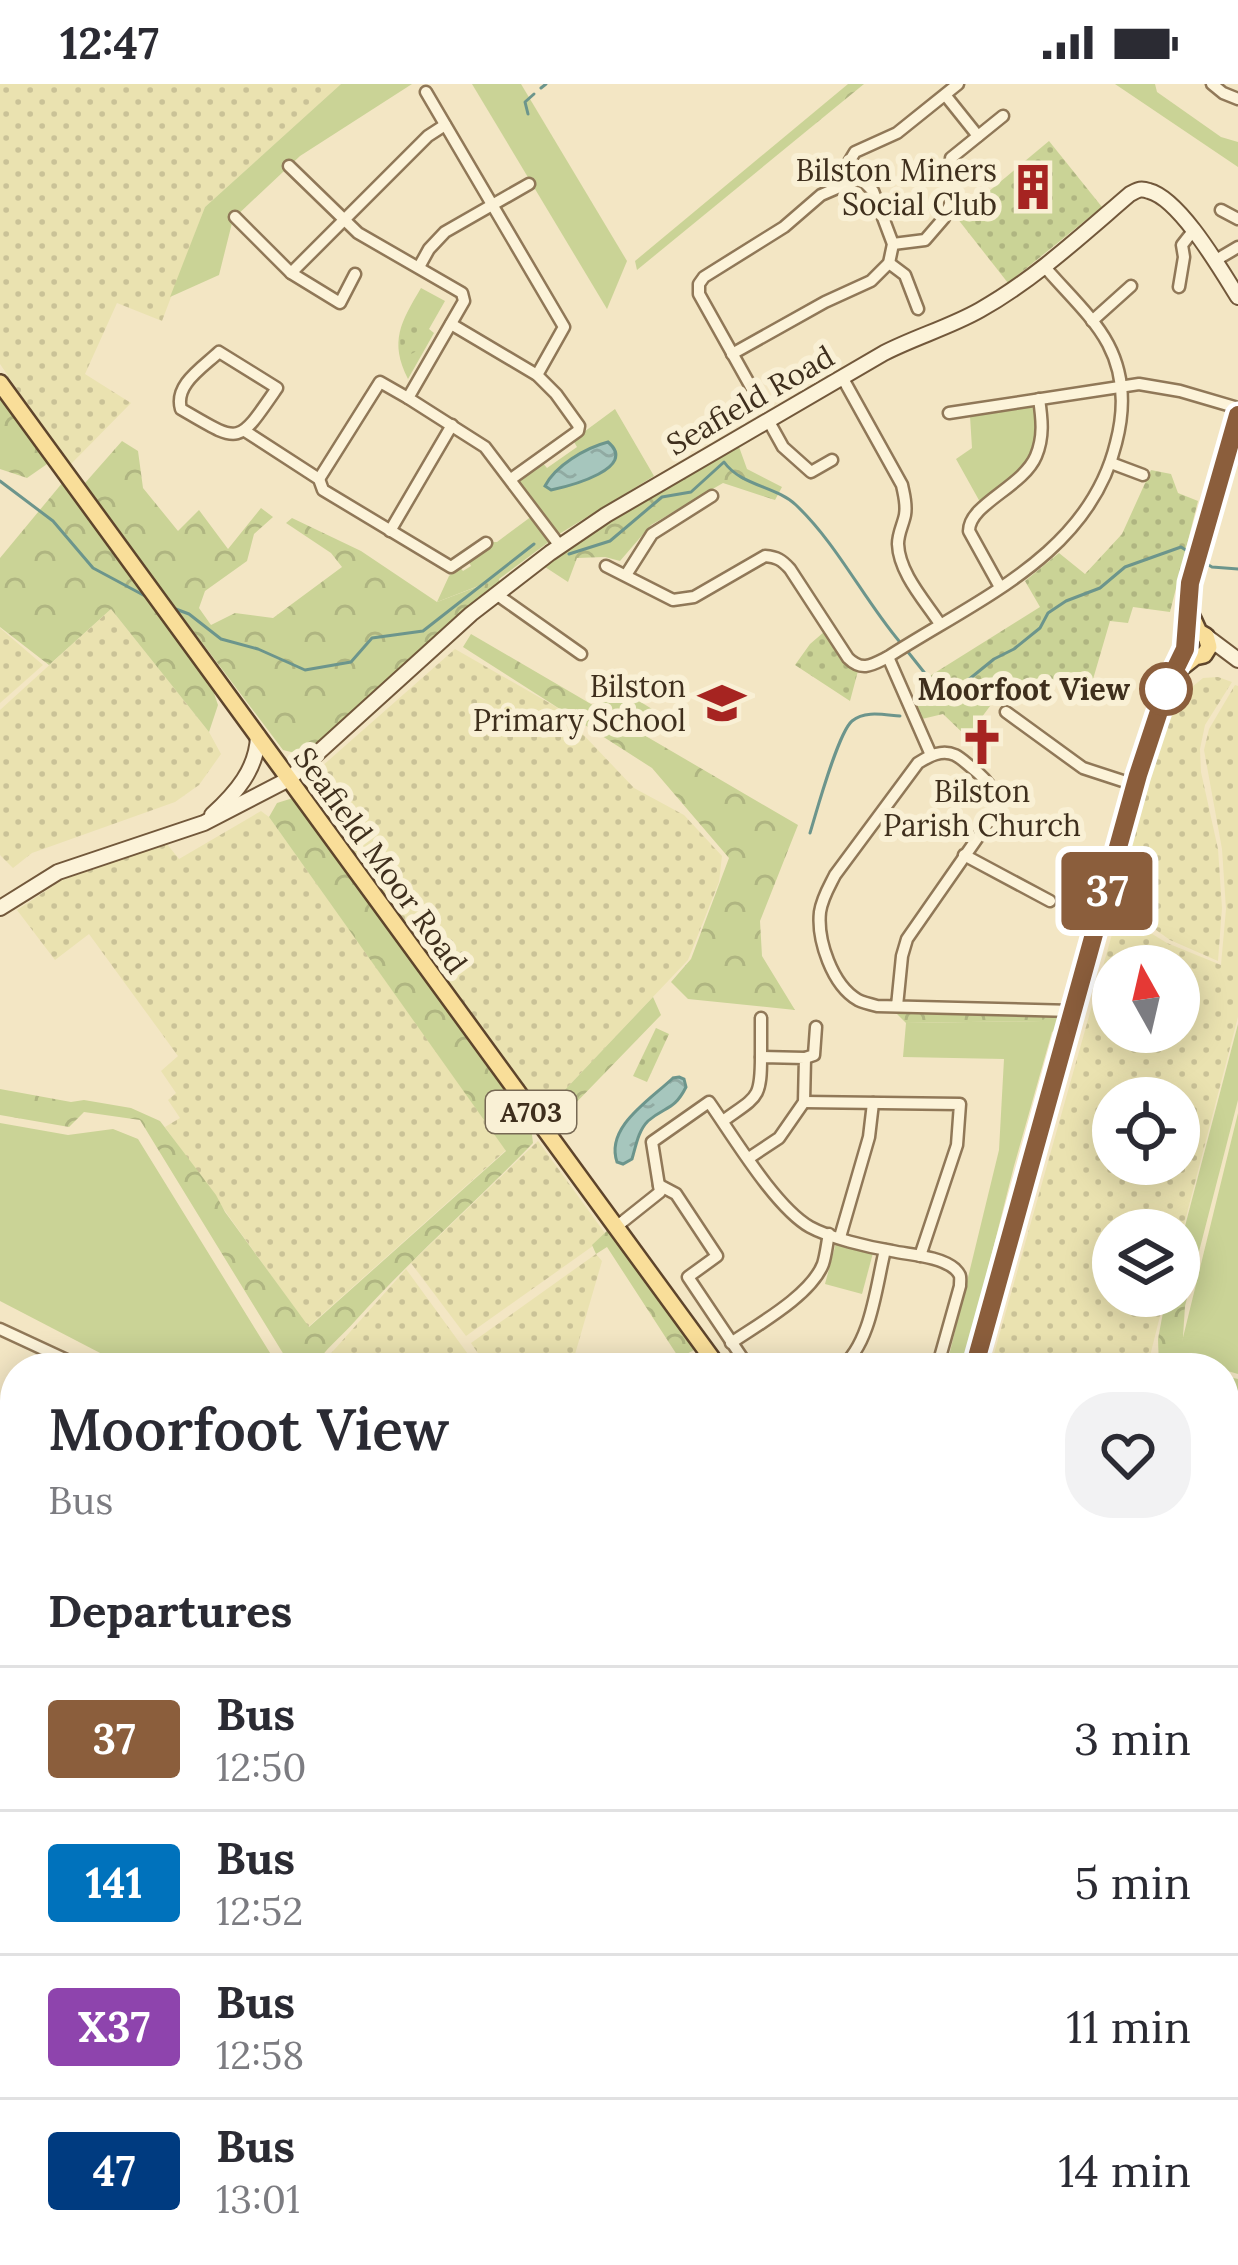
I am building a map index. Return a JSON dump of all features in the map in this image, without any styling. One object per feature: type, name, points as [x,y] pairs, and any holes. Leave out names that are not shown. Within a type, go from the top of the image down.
[{"type":"main road","name":"Seafield Moor Road","points":[[0,382],[708,1353]]},
{"type":"main road","points":[[978,1353],[1135,784],[1174,674],[1196,644],[1188,607],[1238,411]]},
{"type":"street","points":[[852,179],[849,162],[855,152],[889,138],[958,84]]},
{"type":"street","points":[[1212,84],[1238,99]]},
{"type":"street","points":[[426,92],[564,327],[538,375]]},
{"type":"street","points":[[946,96],[978,136]]},
{"type":"street","points":[[893,244],[926,240],[952,200],[951,158],[1003,116]]},
{"type":"street","points":[[291,273],[445,124]]},
{"type":"street","points":[[289,166],[358,233],[464,297],[408,398]]},
{"type":"street","points":[[732,354],[871,281],[889,263],[893,244],[873,191],[852,179]]},
{"type":"street","points":[[760,403],[699,294],[699,284],[784,227],[821,195],[852,179]]},
{"type":"street","points":[[418,267],[445,232],[529,184]]},
{"type":"street","name":"Seafield Road","points":[[0,908],[58,872],[204,823],[289,779],[440,641],[560,546],[842,377],[919,335],[976,313],[1044,266],[1137,190],[1162,197],[1216,260],[1238,297]]},
{"type":"street","points":[[1221,210],[1238,219]]},
{"type":"street","points":[[235,217],[291,273],[340,303],[355,274]]},
{"type":"street","points":[[1180,287],[1181,245],[1193,231]]},
{"type":"street","points":[[1216,260],[1238,247]]},
{"type":"street","points":[[889,263],[903,272],[918,309]]},
{"type":"street","points":[[606,566],[674,601],[694,597],[765,556],[775,557],[790,569],[848,658],[864,667],[1000,587],[1048,554],[1087,512],[1112,463],[1124,404],[1107,342],[1044,266]]},
{"type":"street","points":[[1092,321],[1131,286]]},
{"type":"street","points":[[451,324],[538,375],[579,429],[511,479]]},
{"type":"street","points":[[245,431],[277,388],[218,352],[183,387],[179,406],[224,434],[245,431],[320,479],[323,490],[451,567],[486,543]]},
{"type":"street","points":[[842,377],[902,485],[906,501],[898,548],[902,564],[940,624]]},
{"type":"street","points":[[320,479],[380,382],[485,447],[560,546]]},
{"type":"street","points":[[950,413],[1150,385],[1238,411]]},
{"type":"street","points":[[1000,587],[968,523],[1034,461],[1041,439],[1040,399]]},
{"type":"street","points":[[768,420],[783,447],[811,472]]},
{"type":"street","points":[[390,531],[452,425]]},
{"type":"street","points":[[800,482],[832,460]]},
{"type":"street","points":[[1112,463],[1143,475]]},
{"type":"street","points":[[626,575],[652,534],[712,496]]},
{"type":"street","points":[[496,594],[581,654]]},
{"type":"street","points":[[1196,644],[1235,658]]},
{"type":"street","points":[[888,657],[931,755]]},
{"type":"street","points":[[1006,712],[1083,768],[1135,784]]},
{"type":"street","points":[[204,823],[246,777],[257,753],[258,736]]},
{"type":"street","points":[[897,1006],[908,939],[992,817],[996,804],[991,785],[956,755],[931,755],[918,764],[835,875],[820,910],[820,931],[834,973],[848,992],[877,1006],[1073,1011]]},
{"type":"street","points":[[964,855],[1050,902]]},
{"type":"street","points":[[723,1121],[758,1095],[761,1018]]},
{"type":"street","points":[[761,1057],[814,1055],[816,1027]]},
{"type":"street","points":[[749,1159],[779,1138],[804,1102],[805,1058]]},
{"type":"street","points":[[616,1227],[660,1192],[652,1142],[709,1102],[789,1209],[809,1226],[952,1266],[960,1275],[960,1286],[941,1353]]},
{"type":"street","points":[[804,1102],[960,1104],[957,1145],[920,1256]]},
{"type":"street","points":[[731,1342],[777,1312],[823,1266],[869,1137],[873,1103]]},
{"type":"street","points":[[659,1185],[676,1194],[717,1256],[688,1277],[739,1353]]},
{"type":"street","points":[[855,1353],[886,1250]]},
{"type":"street","points":[[0,1329],[52,1353]]},
{"type":"shaded area","points":[[0,84],[341,84],[205,207],[162,321],[117,303],[85,374],[131,403],[69,466],[0,364]]},
{"type":"shaded area","points":[[111,609],[209,732],[221,754],[199,785],[175,802],[32,853],[13,868],[0,855],[0,710]]},
{"type":"shaded area","points":[[0,628],[43,665],[0,703]]},
{"type":"shaded area","points":[[455,649],[558,708],[634,788],[684,815],[722,856],[719,882],[688,960],[542,1114],[355,853],[312,775]]},
{"type":"shaded area","points":[[1203,678],[1232,682],[1205,725],[1200,749],[1218,849],[1222,908],[1218,961],[1200,953],[1200,945],[1170,940],[1120,904],[1127,862],[1165,728],[1187,691]]},
{"type":"shaded area","points":[[1235,685],[1238,1017],[1200,1163],[1200,1077],[1092,1077],[1092,1185],[1194,1185],[1188,1209],[1092,1209],[1092,1317],[1160,1317],[1151,1353],[994,1353],[1092,1005],[1092,1053],[1200,1053],[1200,956],[1221,965],[1226,909],[1222,849],[1204,750],[1209,729]]},
{"type":"shaded area","points":[[261,811],[506,1150],[308,1327],[165,1127],[180,1118],[168,1100],[176,1093],[161,1071],[178,1056],[89,934],[55,960],[17,910],[62,880],[167,844],[179,859]]},
{"type":"shaded area","points":[[1118,913],[1172,945],[1109,945]]},
{"type":"shaded area","points":[[538,1141],[607,1236],[466,1336],[411,1263]]},
{"type":"shaded area","points":[[596,1254],[602,1261],[575,1353],[478,1353],[471,1343]]},
{"type":"shaded area","points":[[406,1269],[467,1353],[331,1353]]},
{"type":"green space","points":[[341,84],[412,84],[300,156],[233,219],[219,275],[170,297],[205,207]]},
{"type":"green space","points":[[472,84],[521,84],[627,261],[607,309]]},
{"type":"green space","points":[[848,84],[864,84],[637,270],[635,261]]},
{"type":"green space","points":[[1115,84],[1155,84],[1157,92],[1221,137],[1238,142],[1238,167]]},
{"type":"green space","points":[[1049,141],[1102,207],[1008,283],[957,218]]},
{"type":"green space","points":[[421,288],[445,301],[429,329],[434,333],[408,379],[398,342]]},
{"type":"green space","points":[[409,314],[421,336],[415,352],[401,359],[400,334]]},
{"type":"green space","points":[[0,390],[50,462],[27,478],[0,469]]},
{"type":"green space","points":[[1030,405],[1038,424],[1031,454],[1011,480],[980,502],[956,459],[972,448],[970,416]]},
{"type":"green space","points":[[615,409],[654,476],[556,536],[519,483],[520,477],[542,462],[547,468],[577,447],[573,440]]},
{"type":"green space","points":[[122,441],[138,451],[143,488],[178,531],[199,510],[228,549],[261,508],[273,517],[254,534],[247,561],[205,591],[199,608],[211,625],[235,613],[273,618],[342,567],[331,553],[286,523],[292,518],[361,551],[437,602],[487,583],[492,588],[307,756],[283,750],[85,483]]},
{"type":"green space","points":[[738,444],[747,469],[782,487],[775,500],[723,483],[651,525],[620,561],[577,558],[568,582],[545,567],[589,535]]},
{"type":"green space","points":[[1151,470],[1171,474],[1178,493],[1198,501],[1170,612],[1133,607],[1128,623],[1110,621],[1089,693],[1046,679],[1027,703],[1005,686],[967,737],[943,714],[922,719],[912,698],[928,688],[925,679],[1040,607],[1025,581],[1059,553],[1085,574],[1122,534]]},
{"type":"green space","points":[[63,482],[213,690],[218,705],[209,732],[111,609],[49,665],[0,627],[0,558]]},
{"type":"green space","points":[[532,516],[550,541],[492,588],[486,583],[437,602],[459,566],[463,571],[471,566],[468,560]]},
{"type":"green space","points":[[824,632],[840,659],[858,671],[850,701],[795,665]]},
{"type":"green space","points":[[471,634],[798,825],[760,921],[762,956],[795,1010],[688,999],[671,982],[691,959],[729,858],[652,768],[463,647]]},
{"type":"green space","points":[[613,685],[652,709],[641,727],[602,704]]},
{"type":"green space","points":[[293,798],[531,1127],[533,1143],[325,1353],[283,1353],[140,1120],[84,1112],[69,1127],[0,1115],[0,1089],[131,1108],[160,1121],[309,1327],[506,1151],[269,817],[277,803]]},
{"type":"green space","points":[[653,997],[661,1015],[567,1112],[558,1135],[542,1114]]},
{"type":"green space","points":[[894,1011],[1042,1014],[1045,1018],[906,1023]]},
{"type":"green space","points":[[1042,1014],[1056,1015],[1058,1028],[1052,1032],[1014,1166],[967,1353],[950,1353],[999,1150],[1004,1059],[903,1057],[906,1023],[1042,1021]]},
{"type":"green space","points":[[1238,1024],[1238,1100],[1200,1248],[1200,1209],[1189,1209],[1196,1185],[1200,1185],[1200,1169]]},
{"type":"green space","points":[[656,1028],[669,1034],[647,1082],[633,1076]]},
{"type":"green space","points":[[1238,1113],[1238,1353],[1179,1353],[1188,1317],[1200,1317],[1200,1268]]},
{"type":"green space","points":[[0,1123],[68,1135],[113,1129],[138,1139],[270,1353],[100,1353],[0,1301]]},
{"type":"green space","points":[[609,1229],[698,1348],[676,1353],[607,1247],[596,1254],[592,1245]]},
{"type":"green space","points":[[836,1243],[873,1253],[862,1294],[825,1284]]},
{"type":"green space","points":[[1162,1317],[1184,1317],[1182,1353],[1158,1353]]},
{"type":"water","points":[[608,442],[615,451],[609,468],[551,490],[545,486],[572,459]]},
{"type":"water","points":[[679,1077],[686,1087],[682,1095],[645,1125],[632,1159],[617,1162],[617,1137],[623,1126]]},
{"type":"waterway","points":[[541,88],[546,84]]},
{"type":"waterway","points":[[528,114],[525,102],[534,94]]},
{"type":"waterway","points":[[569,554],[610,541],[662,497],[691,492],[724,462],[740,476],[796,505],[899,641]]},
{"type":"waterway","points":[[0,481],[53,521],[93,568],[147,597]]},
{"type":"waterway","points":[[173,608],[189,614],[221,639],[305,670],[351,662],[372,638],[423,631],[534,544]]},
{"type":"waterway","points":[[938,696],[957,689],[1014,649],[1040,628],[1048,613],[1100,588],[1125,567],[1181,547],[1192,554]]},
{"type":"waterway","points":[[1205,563],[1238,569]]},
{"type":"waterway","points":[[908,652],[943,690]]},
{"type":"waterway","points":[[810,833],[846,728],[869,714],[900,716]]},
{"type":"bus line","name":"37","points":[[978,1353],[1138,775],[1168,684],[1185,649],[1190,583],[1238,415]]},
{"type":"place","name":"Bilston Miners Social Club","points":[[1033,187]]},
{"type":"place","name":"Moorfoot View","points":[[1166,689]]},
{"type":"place","name":"Bilston Primary School","points":[[722,703]]},
{"type":"place","name":"Bilston Parish Church","points":[[982,742]]}]
